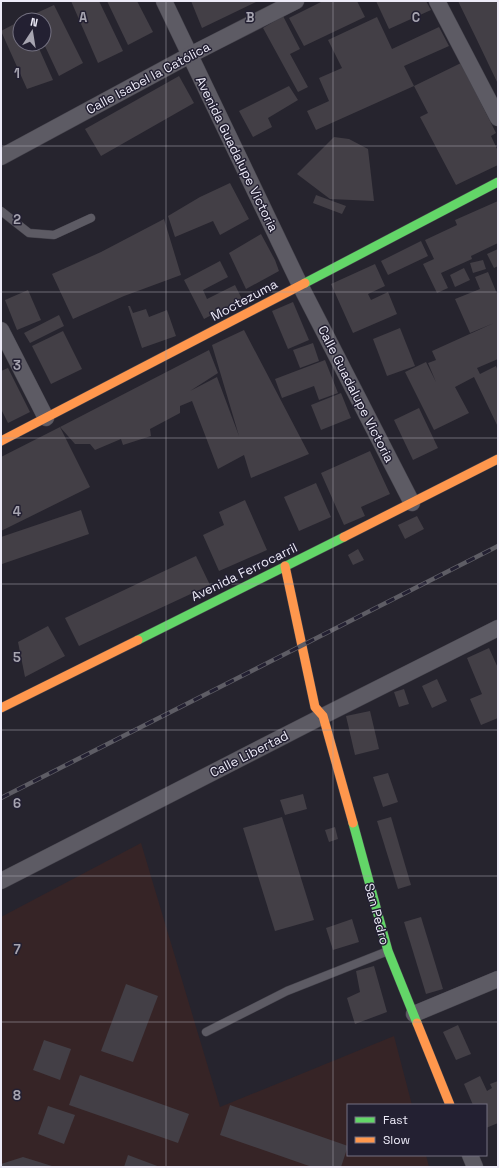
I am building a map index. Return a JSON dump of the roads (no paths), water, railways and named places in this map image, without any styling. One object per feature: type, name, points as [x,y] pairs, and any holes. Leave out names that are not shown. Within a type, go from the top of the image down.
[{"type":"street","name":"Avenida Guadalupe Victoria","points":[[164,1],[300,285]]},
{"type":"street","name":"Calle Isabel la Católica","points":[[1,157],[190,55],[296,1]]},
{"type":"street","points":[[437,1],[498,118]]},
{"type":"street","name":"Moctezuma","points":[[1,441],[498,182]]},
{"type":"street","name":"Calle Guadalupe Victoria","points":[[300,285],[412,503]]},
{"type":"street","points":[[1,330],[46,418]]},
{"type":"street","name":"Avenida Ferrocarril","points":[[1,708],[498,459]]},
{"type":"street","name":"San Pedro","points":[[285,566],[315,707],[323,716],[388,951],[450,1104]]},
{"type":"street","name":"Calle Libertad","points":[[1,881],[498,628]]},
{"type":"street","points":[[414,1014],[498,979]]},
{"type":"street","points":[[470,1156],[475,1167]]},
{"type":"lane","points":[[1,211],[30,233],[54,235],[91,218]]},
{"type":"lane","points":[[206,1032],[287,991],[388,951]]},
{"type":"railway","points":[[1,798],[498,546]]}]
